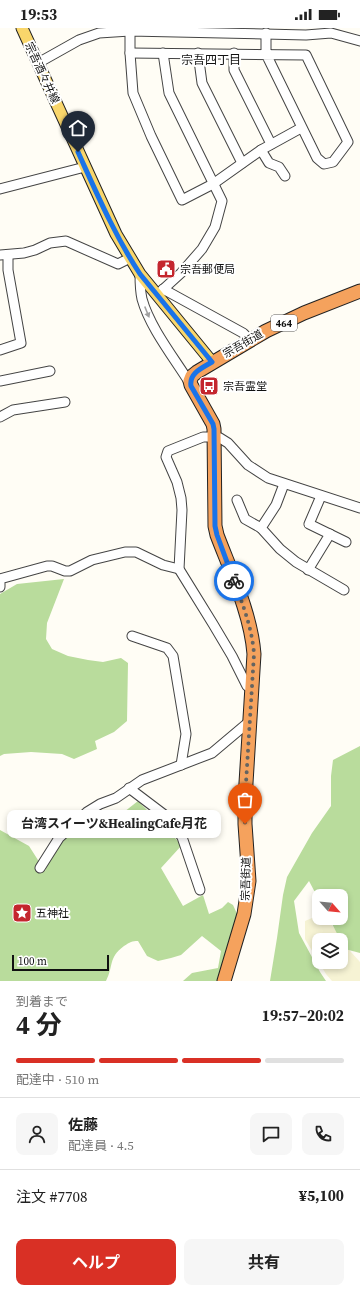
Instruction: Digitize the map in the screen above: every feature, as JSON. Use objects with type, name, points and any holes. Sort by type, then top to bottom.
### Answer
[{"type":"highway","name":"宗吾街道","points":[[224,981],[244,914],[249,881],[245,824],[245,799],[254,654],[253,637],[249,622],[215,526],[215,437],[213,424],[191,386],[190,380],[192,376],[212,362],[250,340],[304,313],[360,291]]},
{"type":"main road","name":"宗吾酒々井線","points":[[22,28],[116,234],[140,274],[160,292],[212,362]]},
{"type":"street","points":[[38,63],[79,40],[99,33],[130,29],[306,35],[321,31],[360,41]]},
{"type":"street","points":[[130,29],[133,93],[151,136],[182,200],[213,184],[261,150],[301,128]]},
{"type":"street","points":[[130,52],[234,53],[266,54],[306,55],[348,142],[333,162],[324,164],[317,158],[301,128],[266,54],[266,33]]},
{"type":"street","points":[[163,53],[169,93],[222,201],[215,227],[202,249],[182,273],[160,292],[243,333],[250,340]]},
{"type":"street","points":[[198,53],[202,83],[242,163]]},
{"type":"street","points":[[234,53],[234,70],[272,144]]},
{"type":"street","points":[[261,150],[269,163],[279,167],[285,176]]},
{"type":"street","points":[[0,189],[85,167]]},
{"type":"street","points":[[0,350],[21,343],[4,255],[35,250],[50,243],[66,241],[118,264],[130,258]]},
{"type":"street","points":[[140,274],[142,299],[152,323],[191,386]]},
{"type":"street","points":[[0,381],[50,371]]},
{"type":"street","points":[[0,418],[13,410],[66,402]]},
{"type":"street","points":[[252,688],[247,686],[232,656],[179,569],[182,510],[181,498],[177,482],[166,457],[168,451],[203,437],[220,438],[228,443],[248,465],[268,478],[360,508]]},
{"type":"street","points":[[261,528],[276,505],[284,484]]},
{"type":"street","points":[[321,496],[309,524],[346,542]]},
{"type":"street","points":[[237,500],[245,519],[261,528],[280,549],[308,570],[344,590]]},
{"type":"street","points":[[308,570],[330,534]]},
{"type":"street","points":[[0,587],[0,578],[47,566],[70,571],[92,560],[125,552],[136,552],[164,565],[179,569]]},
{"type":"street","points":[[132,636],[167,648],[173,656],[186,734],[181,765]]},
{"type":"street","points":[[40,868],[59,838],[87,812],[100,804],[116,798],[129,788],[148,777],[212,753],[250,721]]},
{"type":"street","points":[[129,788],[166,816],[182,837],[200,890]]},
{"type":"shaded area","points":[[312,918],[312,925],[332,925],[338,933],[312,933],[312,951],[305,939],[305,921]]},
{"type":"shaded area","points":[[348,948],[360,962],[360,981],[332,981],[323,969],[348,969]]},
{"type":"green space","points":[[64,579],[47,623],[46,639],[52,649],[68,656],[103,662],[121,658],[128,663],[127,721],[114,732],[95,741],[97,749],[74,759],[62,754],[31,752],[4,754],[0,756],[0,594],[17,584]]},
{"type":"green space","points":[[360,746],[360,953],[348,950],[348,933],[337,933],[333,925],[348,925],[348,889],[313,889],[309,881],[294,901],[299,933],[312,957],[312,969],[318,969],[326,981],[270,981],[287,877],[312,833],[331,806],[331,776],[333,760]]},
{"type":"green space","points":[[138,801],[182,845],[161,868],[183,906],[203,895],[209,914],[222,908],[228,902],[233,905],[239,918],[220,981],[183,981],[192,973],[218,968],[221,951],[202,936],[181,955],[158,961],[147,956],[138,941],[129,943],[119,950],[113,958],[106,981],[0,981],[0,830],[29,846],[45,871],[54,850],[76,826],[107,810],[124,812]]},
{"type":"way so far","points":[[234,581],[249,622],[253,637],[254,654],[245,799],[245,824]]},
{"type":"place","name":"宗吾郵便局","points":[[166,269]]},
{"type":"place","name":"宗吾霊堂","points":[[209,386]]},
{"type":"place","name":"台湾スイーツ&HealingCafe月花","points":[[245,824]]},
{"type":"place","name":"五神社","points":[[22,913]]},
{"type":"district","name":"宗吾四丁目","points":[[211,60]]},
{"type":"route","points":[[78,152],[116,234],[140,274],[158,294],[212,362],[192,376],[190,380],[191,386],[213,424],[215,437],[215,526],[234,581]]}]
